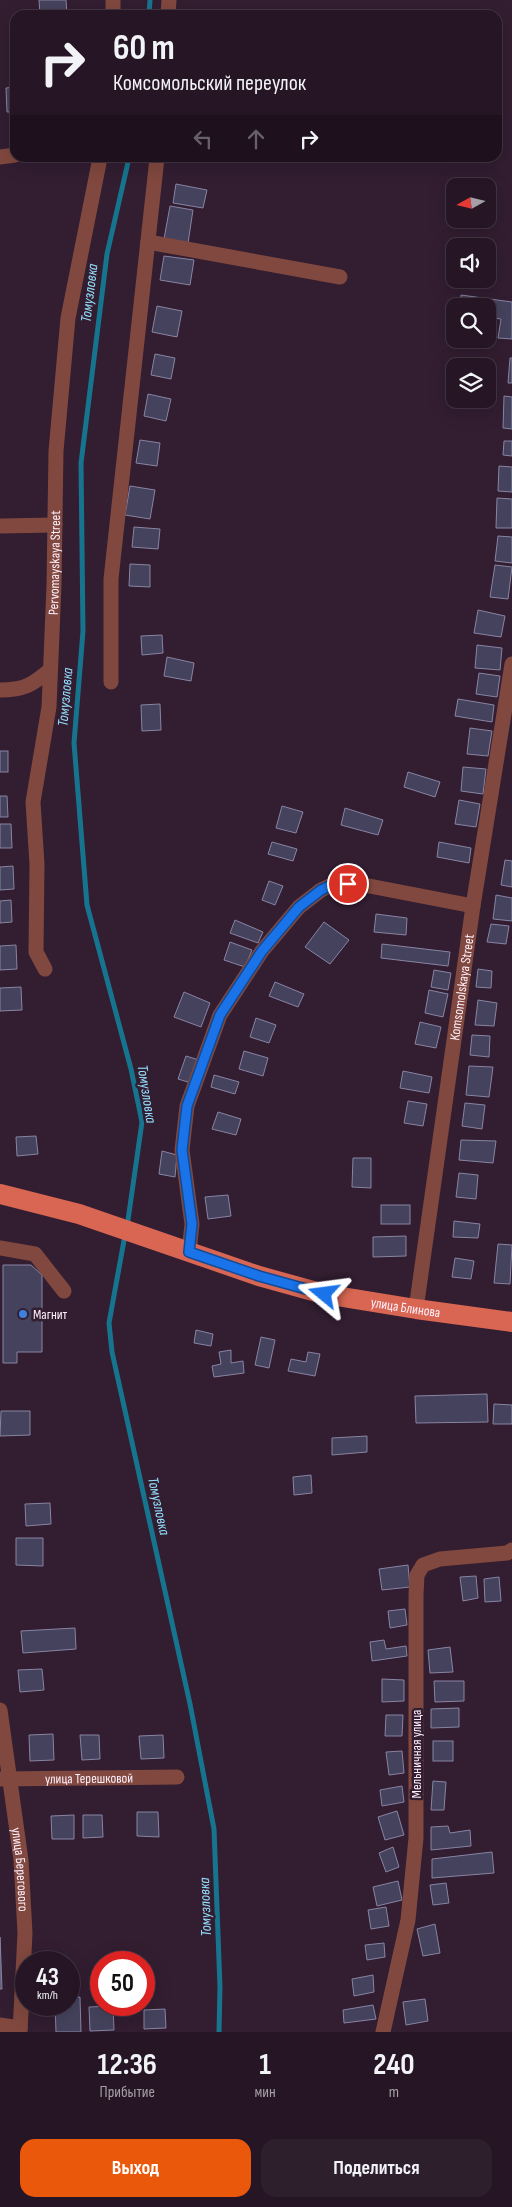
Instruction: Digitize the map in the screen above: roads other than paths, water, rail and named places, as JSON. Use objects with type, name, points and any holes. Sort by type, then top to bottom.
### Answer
[{"type":"main road","name":"улица Блинова","points":[[0,1194],[79,1214],[259,1276],[324,1294],[416,1310],[512,1322]]},
{"type":"street","name":"Pervomayskaya Street","points":[[44,969],[36,952],[37,864],[33,802],[49,707],[56,451],[68,318],[99,162]]},
{"type":"street","points":[[111,682],[111,579],[157,162]]},
{"type":"street","points":[[148,242],[340,277]]},
{"type":"street","points":[[0,526],[55,525]]},
{"type":"street","name":"Komsomolskaya Street","points":[[416,1310],[473,906],[512,664]]},
{"type":"street","points":[[0,690],[19,690],[32,684],[50,670]]},
{"type":"street","points":[[189,1252],[192,1224],[182,1150],[187,1106],[220,1015],[262,951],[299,907],[321,890],[336,883],[359,884],[473,906]]},
{"type":"street","points":[[0,1248],[35,1254],[64,1291]]},
{"type":"street","name":"Мельничная улица","points":[[383,2032],[408,1920],[416,1838],[417,1575],[423,1565],[440,1559],[507,1553],[512,1550]]},
{"type":"street","name":"улица Берегового","points":[[0,1710],[4,1779],[21,1860],[25,1932],[20,2030]]},
{"type":"street","name":"улица Терешковой","points":[[4,1779],[177,1777]]},
{"type":"street","points":[[0,2025],[20,2030]]},
{"type":"waterway","name":"Томузловка","points":[[149,10],[150,0]]},
{"type":"waterway","name":"Томузловка","points":[[127,1227],[142,1122],[131,1069],[87,905],[74,743],[83,631],[81,463],[107,254],[128,162]]},
{"type":"waterway","name":"Томузловка","points":[[125,1235],[109,1323],[112,1352],[190,1704],[214,1829],[220,1987],[219,2032]]},
{"type":"place","name":"Магнит","points":[[23,1314]]}]
